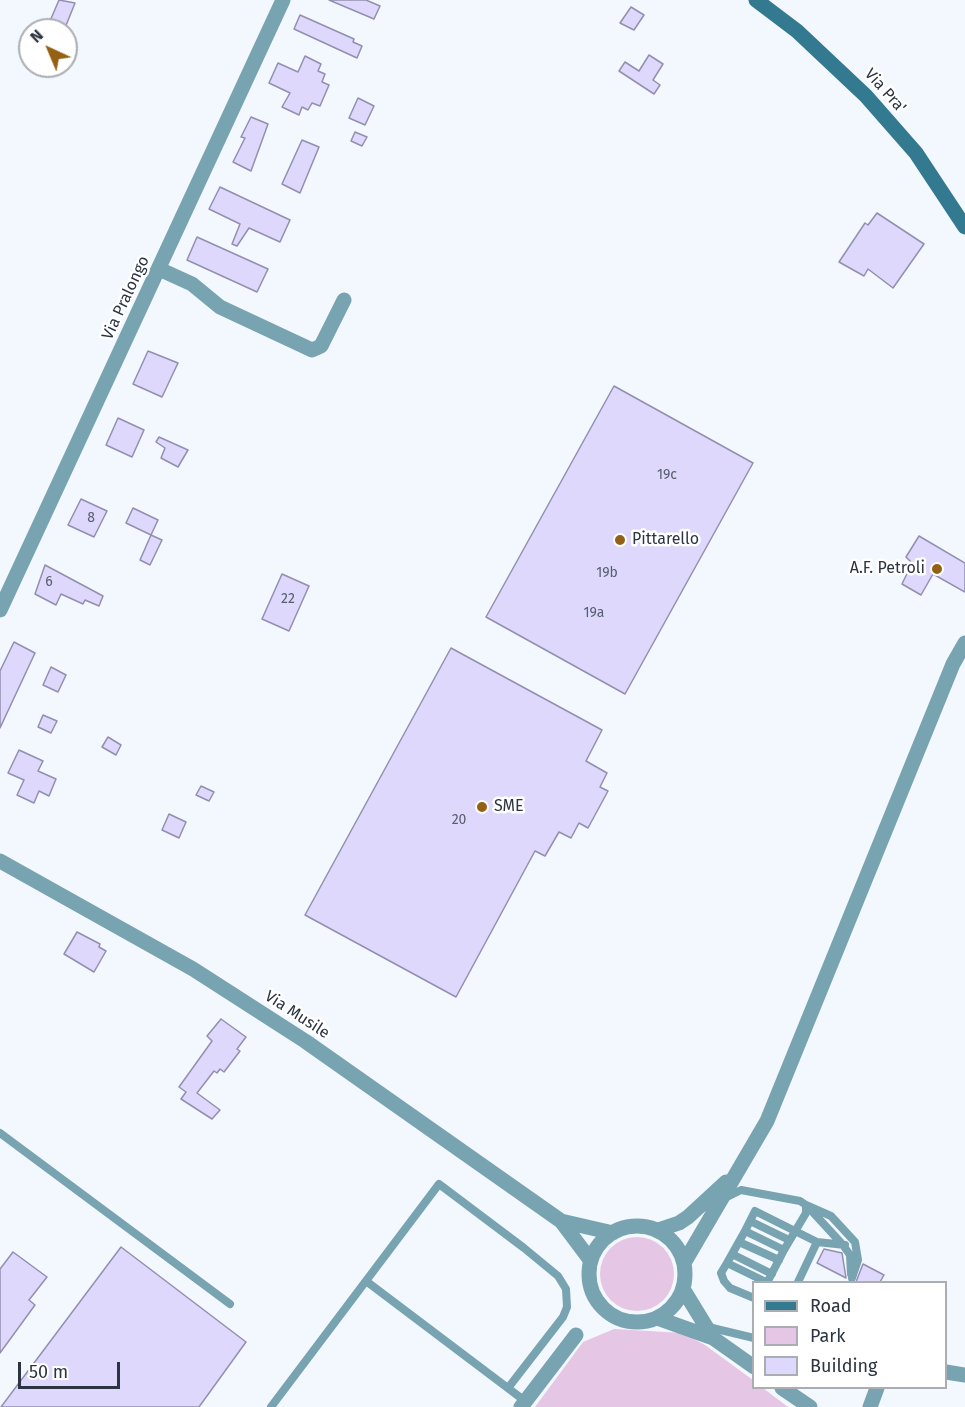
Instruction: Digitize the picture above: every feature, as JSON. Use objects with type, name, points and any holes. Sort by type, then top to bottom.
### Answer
[{"type":"street","name":"Via Pralongo","points":[[0,610],[283,0]]},
{"type":"street","name":"Via Pra'","points":[[756,0],[797,31],[866,96],[916,153],[965,227]]},
{"type":"street","points":[[159,269],[192,284],[220,307],[312,350],[324,342],[344,300]]},
{"type":"street","points":[[684,1263],[733,1176],[760,1135],[771,1112],[953,664],[965,643]]},
{"type":"street","name":"Via Musile","points":[[0,861],[193,969],[305,1041],[561,1221]]},
{"type":"street","points":[[658,1230],[679,1223],[688,1217],[733,1176]]},
{"type":"street","points":[[561,1221],[613,1233]]},
{"type":"street","points":[[561,1221],[591,1261]]},
{"type":"street","points":[[657,1318],[674,1306],[683,1289],[684,1263],[675,1243],[658,1230],[638,1226],[613,1233],[601,1242],[591,1261],[589,1273],[592,1291],[608,1312],[634,1322],[657,1318],[710,1332]]},
{"type":"street","points":[[683,1289],[710,1332],[752,1366]]},
{"type":"street","points":[[523,1404],[576,1335]]},
{"type":"street","points":[[947,1372],[965,1375]]},
{"type":"street","points":[[783,1389],[810,1407]]},
{"type":"street","points":[[870,1407],[877,1389]]},
{"type":"lane","points":[[0,1133],[230,1304]]},
{"type":"lane","points":[[271,1407],[439,1184],[552,1270],[567,1289],[567,1307],[563,1317],[508,1388]]},
{"type":"lane","points":[[719,1204],[741,1190],[800,1201],[831,1216],[844,1228],[856,1246],[858,1260],[851,1280]]},
{"type":"lane","points":[[768,1281],[806,1213],[806,1205]]},
{"type":"lane","points":[[806,1205],[850,1255],[851,1280]]},
{"type":"lane","points":[[752,1298],[730,1288],[721,1273],[755,1211],[817,1242],[856,1246]]},
{"type":"lane","points":[[750,1221],[789,1240]]},
{"type":"lane","points":[[745,1232],[784,1250]]},
{"type":"lane","points":[[739,1242],[778,1260]]},
{"type":"lane","points":[[798,1281],[817,1242]]},
{"type":"lane","points":[[732,1254],[772,1274]]},
{"type":"lane","points":[[726,1263],[765,1281]]},
{"type":"lane","points":[[366,1281],[508,1388],[523,1404]]},
{"type":"lane","points":[[710,1332],[752,1338]]},
{"type":"green space","points":[[637,1237],[651,1240],[663,1248],[671,1260],[674,1274],[671,1288],[663,1300],[651,1308],[637,1311],[623,1308],[611,1300],[603,1288],[600,1274],[603,1260],[611,1248],[623,1240]]},
{"type":"green space","points":[[614,1329],[683,1333],[705,1345],[752,1379],[752,1389],[764,1389],[788,1407],[535,1407],[583,1342]]},
{"type":"building","points":[[59,0],[75,3],[69,18],[51,18]]},
{"type":"building","points":[[329,0],[366,0],[380,6],[374,19]]},
{"type":"building","points":[[631,7],[644,15],[634,30],[620,23]]},
{"type":"building","points":[[300,15],[354,39],[353,42],[362,46],[357,58],[294,29]]},
{"type":"building","points":[[649,55],[663,64],[653,80],[660,85],[654,94],[619,71],[625,62],[639,71]]},
{"type":"building","points":[[305,56],[321,64],[318,71],[325,74],[322,82],[329,85],[320,106],[312,103],[308,110],[302,107],[299,115],[282,107],[290,93],[269,83],[278,63],[298,72]]},
{"type":"building","points":[[358,98],[374,106],[365,125],[349,118]]},
{"type":"building","points":[[251,117],[268,124],[251,171],[233,162],[245,138],[241,137]]},
{"type":"building","points":[[355,132],[367,137],[362,146],[351,141]]},
{"type":"building","points":[[302,140],[319,147],[300,193],[282,184]]},
{"type":"building","points":[[220,187],[290,220],[280,242],[249,228],[237,246],[232,244],[240,224],[209,209]]},
{"type":"building","points":[[877,213],[924,244],[893,288],[868,269],[864,276],[839,262],[865,223],[868,225]]},
{"type":"building","points":[[197,237],[268,269],[257,292],[187,260]]},
{"type":"building","points":[[148,351],[178,363],[162,397],[133,384]]},
{"type":"building","name":"Pittarello","points":[[614,386],[753,463],[625,694],[486,617]]},
{"type":"building","points":[[118,418],[144,430],[132,457],[106,445]]},
{"type":"building","points":[[159,437],[188,450],[178,467],[161,458],[165,448],[156,442]]},
{"type":"building","points":[[81,499],[107,511],[94,537],[68,525]]},
{"type":"building","points":[[133,508],[158,520],[151,535],[126,523]]},
{"type":"building","points":[[151,535],[162,540],[150,565],[140,560]]},
{"type":"building","name":"A.F. Petroli","points":[[919,536],[965,563],[965,592],[933,574],[921,595],[902,584],[912,563],[906,557]]},
{"type":"building","points":[[45,565],[103,596],[99,606],[85,600],[83,604],[61,594],[56,605],[35,594]]},
{"type":"building","points":[[282,574],[309,586],[289,631],[262,619]]},
{"type":"building","points":[[14,642],[35,653],[0,728],[0,671]]},
{"type":"building","name":"SME","points":[[451,648],[602,730],[586,761],[607,773],[600,787],[608,791],[588,828],[579,823],[571,838],[559,832],[545,856],[535,851],[456,997],[305,915]]},
{"type":"building","points":[[51,667],[66,675],[58,692],[43,685]]},
{"type":"building","points":[[43,715],[57,721],[51,733],[38,727]]},
{"type":"building","points":[[108,737],[121,745],[116,755],[102,747]]},
{"type":"building","points":[[19,750],[43,761],[38,771],[56,779],[49,796],[39,791],[34,803],[17,795],[24,780],[8,773]]},
{"type":"building","points":[[201,786],[214,792],[209,801],[196,795]]},
{"type":"building","points":[[169,814],[186,822],[179,838],[162,830]]},
{"type":"building","points":[[77,932],[100,944],[99,947],[106,951],[94,972],[64,954]]},
{"type":"building","points":[[221,1019],[246,1037],[237,1049],[240,1051],[224,1072],[220,1069],[217,1073],[214,1071],[197,1093],[220,1110],[212,1119],[181,1099],[186,1092],[179,1087],[212,1041],[207,1036]]},
{"type":"building","points":[[121,1247],[246,1342],[199,1407],[1,1407]]},
{"type":"building","points":[[824,1249],[842,1253],[846,1278],[817,1263]]},
{"type":"building","points":[[13,1252],[47,1277],[29,1300],[35,1305],[0,1353],[0,1269]]},
{"type":"building","points":[[863,1264],[884,1275],[881,1281],[856,1281]]},
{"type":"place","name":"Pittarello","points":[[620,540]]},
{"type":"place","name":"A.F. Petroli","points":[[937,569]]},
{"type":"place","name":"SME","points":[[482,807]]}]
